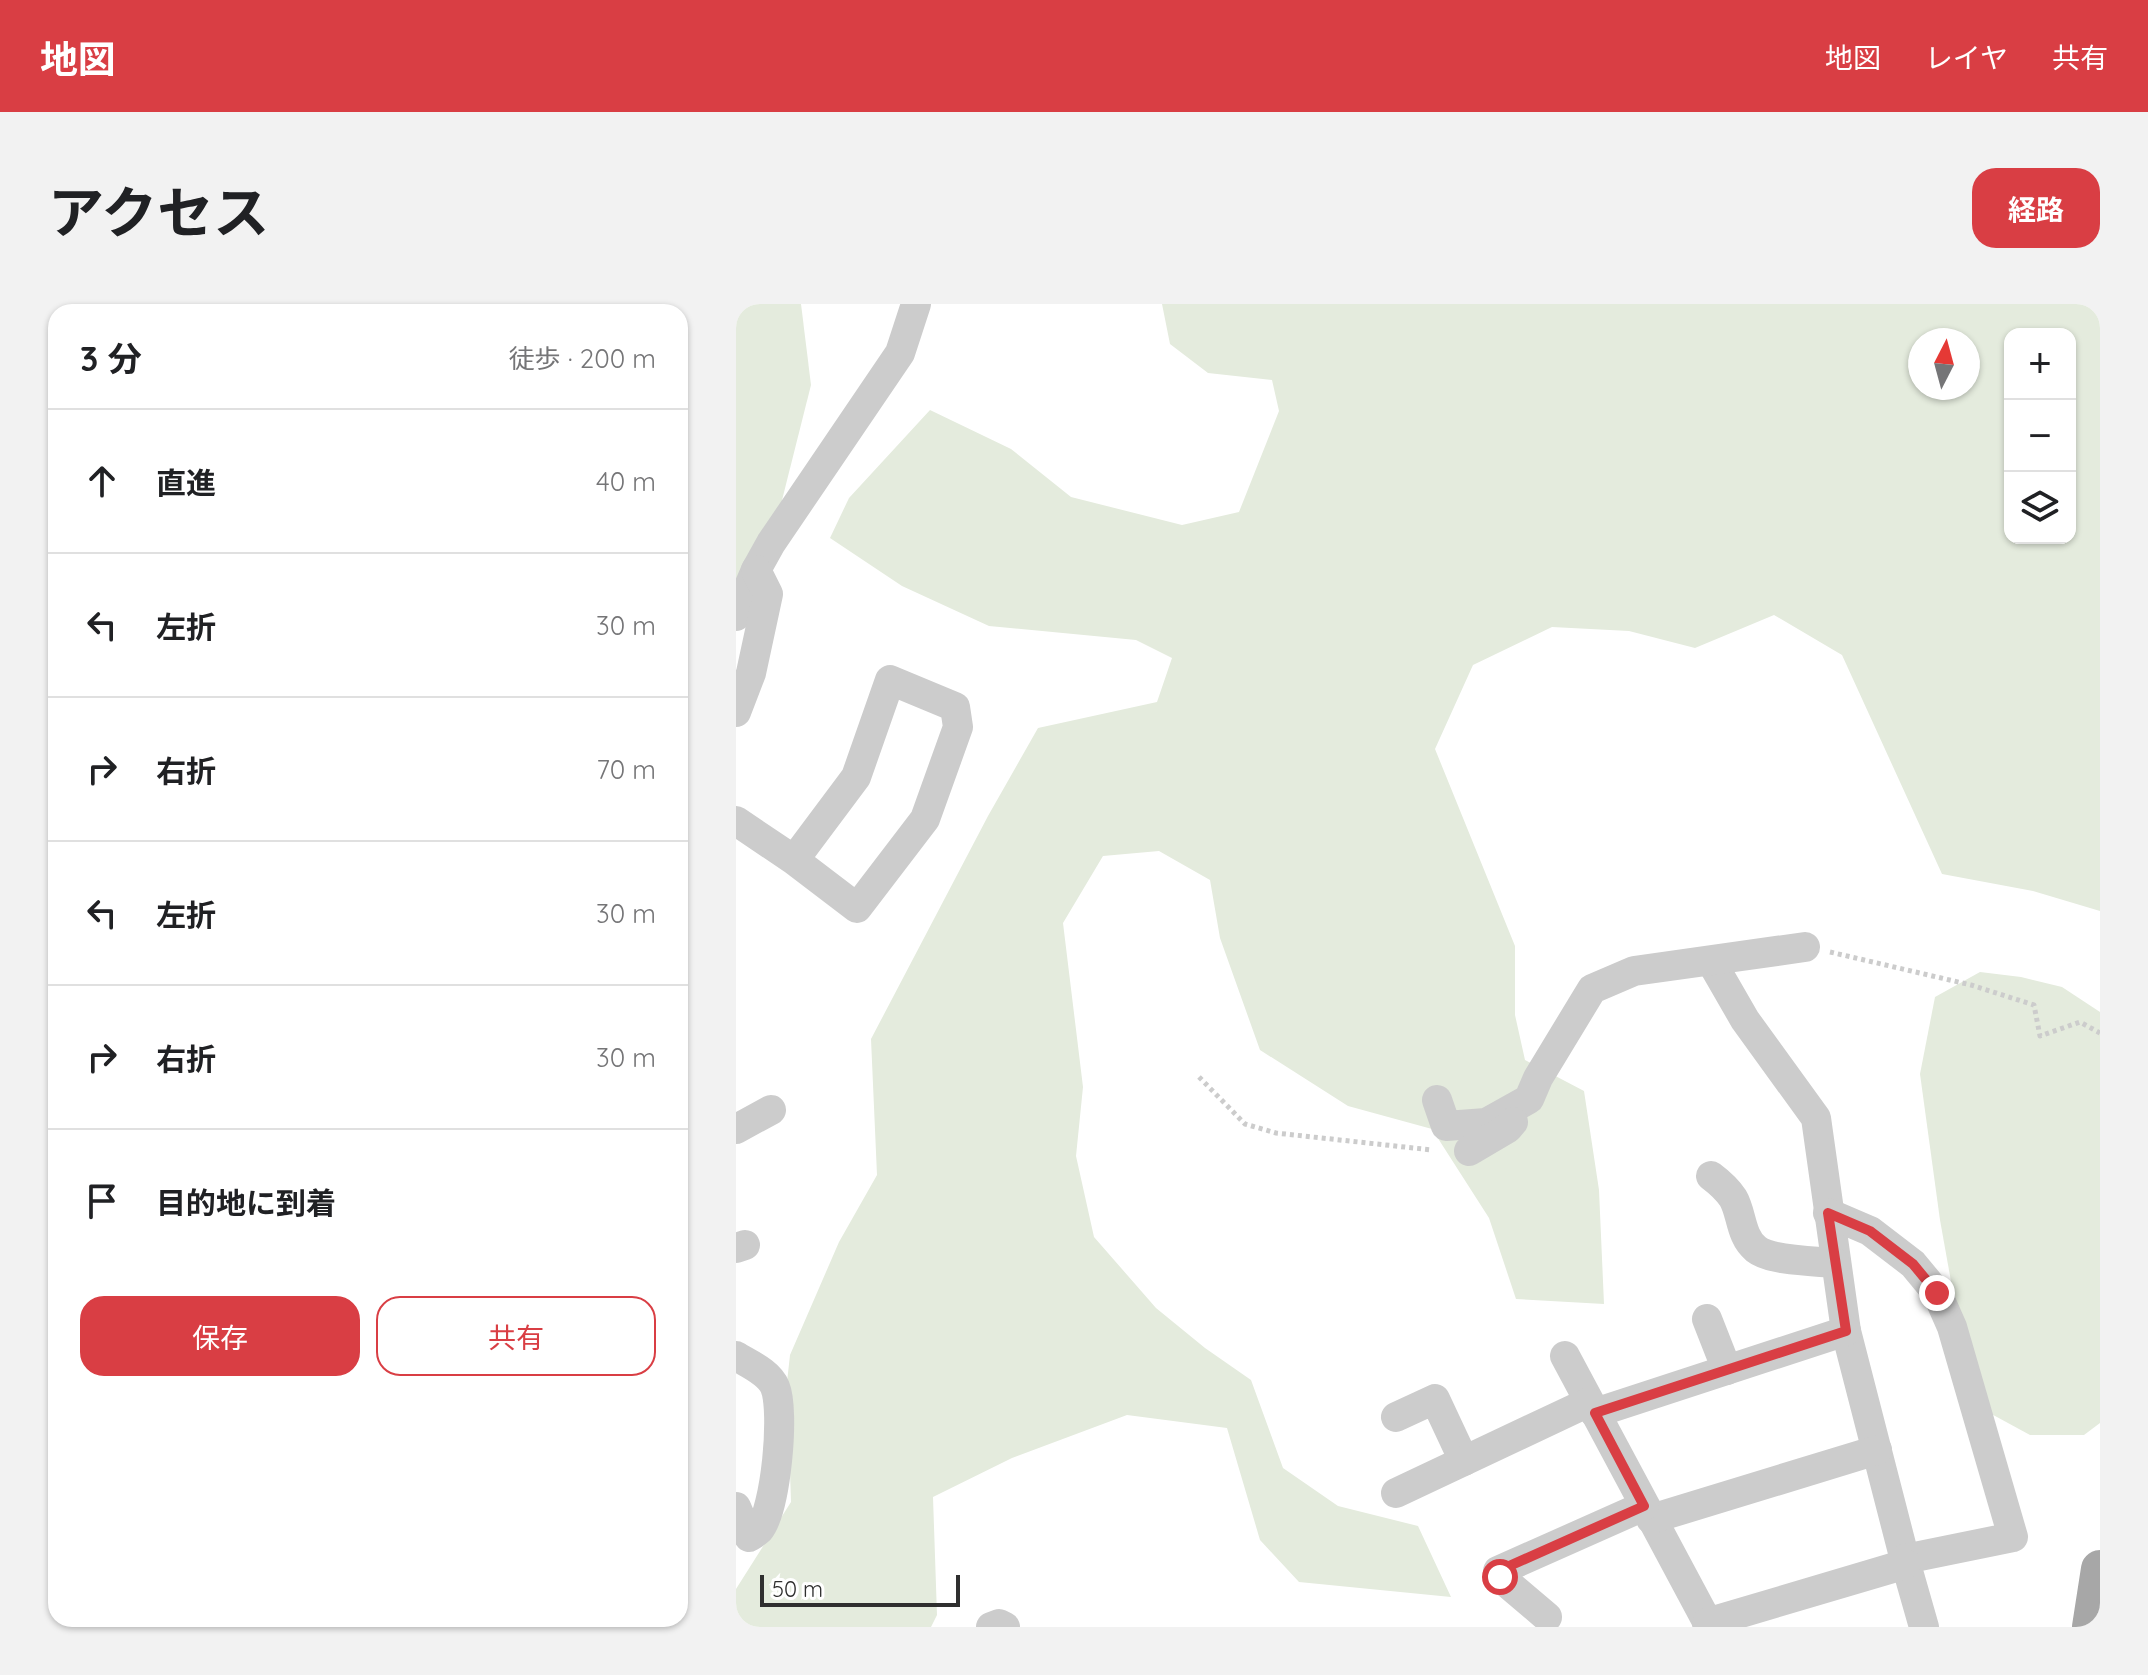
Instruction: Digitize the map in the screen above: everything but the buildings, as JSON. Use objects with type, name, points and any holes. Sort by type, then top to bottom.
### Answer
[{"type":"main road","points":[[2091,1627],[2100,1569]]},
{"type":"street","points":[[736,616],[771,543],[900,353],[916,304]]},
{"type":"street","points":[[736,712],[751,673],[768,594],[756,570]]},
{"type":"street","points":[[736,821],[857,908],[925,819],[958,727],[955,707],[890,680],[856,777],[794,860]]},
{"type":"street","points":[[1469,1151],[1508,1128],[1529,1099],[1538,1078],[1592,989],[1634,971],[1805,947]]},
{"type":"street","points":[[1711,961],[1745,1020],[1816,1118],[1846,1331],[1924,1627]]},
{"type":"street","points":[[1437,1100],[1446,1126],[1486,1123],[1529,1099]]},
{"type":"street","points":[[736,1129],[771,1110]]},
{"type":"street","points":[[1711,1176],[1734,1200],[1744,1232],[1756,1249],[1774,1256],[1835,1263]]},
{"type":"street","points":[[1565,1356],[1709,1625],[1905,1562],[2013,1537],[1952,1327],[1937,1293],[1913,1264],[1870,1231],[1828,1213]]},
{"type":"street","points":[[1707,1319],[1727,1370]]},
{"type":"street","points":[[1396,1493],[1592,1408],[1727,1370],[1846,1331]]},
{"type":"street","points":[[736,1356],[767,1376],[775,1387],[780,1422],[773,1492],[760,1529],[749,1537],[736,1507]]},
{"type":"street","points":[[1396,1417],[1435,1399],[1464,1461]]},
{"type":"street","points":[[1547,1617],[1500,1577],[1498,1571],[1647,1512],[1877,1450]]},
{"type":"street","points":[[991,1627],[999,1624],[1005,1627]]},
{"type":"path","points":[[1805,947],[1971,985],[2034,1005],[2040,1036],[2080,1022],[2100,1033]]},
{"type":"path","points":[[1199,1077],[1245,1124],[1276,1133],[1448,1152],[1469,1151]]},
{"type":"shaded area","points":[[736,304],[801,304],[811,385],[776,524],[736,587]]},
{"type":"shaded area","points":[[1162,304],[2100,304],[2100,911],[2033,891],[1942,874],[1842,655],[1774,615],[1695,648],[1629,631],[1552,627],[1473,665],[1435,749],[1515,946],[1515,1015],[1525,1060],[1584,1091],[1599,1190],[1604,1304],[1516,1299],[1489,1218],[1432,1129],[1348,1106],[1260,1050],[1220,938],[1210,880],[1159,851],[1103,856],[1063,923],[1083,1087],[1076,1156],[1094,1237],[1156,1308],[1251,1380],[1283,1468],[1338,1506],[1418,1526],[1451,1597],[1299,1582],[1260,1540],[1227,1428],[1127,1415],[1012,1458],[933,1497],[937,1615],[931,1627],[736,1627],[736,1589],[791,1502],[787,1382],[790,1355],[839,1242],[877,1175],[871,1039],[988,816],[1038,728],[1157,702],[1172,658],[1136,640],[989,626],[902,586],[830,538],[849,498],[930,410],[1011,449],[1071,497],[1182,525],[1239,512],[1279,411],[1272,380],[1208,373],[1170,344]]},
{"type":"shaded area","points":[[1980,972],[2021,977],[2062,987],[2100,1012],[2100,1423],[2084,1435],[2030,1435],[1973,1404],[1940,1220],[1920,1074],[1935,997]]},
{"type":"route","points":[[1500,1577],[1498,1571],[1644,1506],[1595,1413],[1846,1331],[1828,1213],[1870,1231],[1913,1264],[1937,1293]]}]
